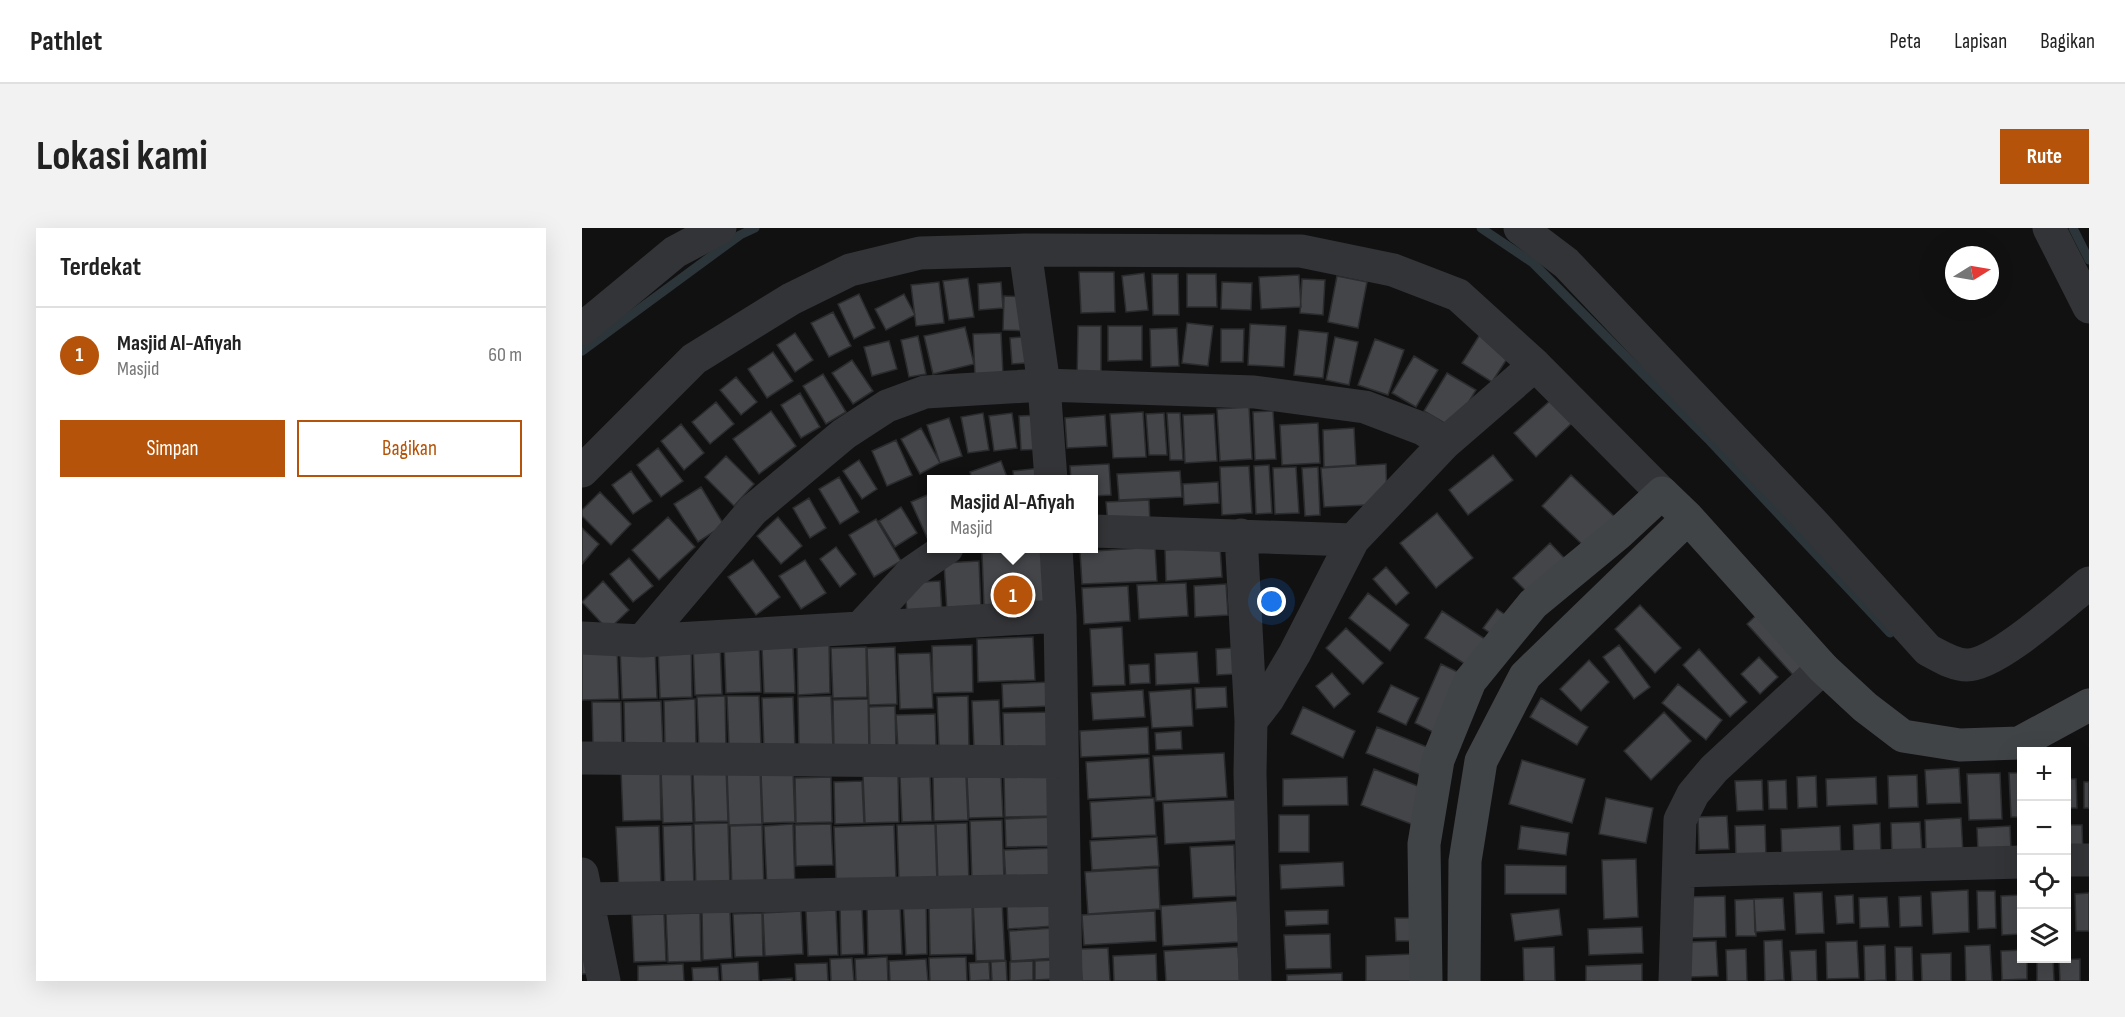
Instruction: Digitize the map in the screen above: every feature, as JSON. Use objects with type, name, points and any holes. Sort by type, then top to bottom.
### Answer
[{"type":"street","points":[[582,329],[675,252],[720,228]]},
{"type":"street","points":[[1520,228],[1566,263],[1814,524],[1928,650],[1952,662],[1967,665],[1976,663],[1999,653],[2089,583]]},
{"type":"street","points":[[2049,228],[2089,307]]},
{"type":"street","points":[[1025,250],[1044,385],[1051,475]]},
{"type":"street","points":[[582,471],[694,359],[811,290],[850,270],[920,253],[1025,250],[1301,251],[1393,270],[1458,295],[1535,365],[1688,518],[1823,668],[1865,707],[1903,736],[1960,745],[2019,743],[2089,705]]},
{"type":"street","points":[[1251,721],[1268,699],[1295,654],[1353,540],[1445,443],[1535,365]]},
{"type":"street","points":[[642,641],[753,510],[844,434],[887,406],[925,392],[1044,385],[1254,392],[1365,407],[1422,429],[1445,443]]},
{"type":"street","points":[[1426,981],[1424,844],[1438,760],[1470,681],[1533,604],[1619,533],[1662,493]]},
{"type":"street","points":[[1464,981],[1465,861],[1481,761],[1525,676],[1688,518]]},
{"type":"street","points":[[1098,531],[1353,540]]},
{"type":"street","points":[[1240,535],[1251,721],[1255,981]]},
{"type":"street","points":[[860,628],[912,572],[941,553]]},
{"type":"street","points":[[1056,553],[1060,616],[1066,981]]},
{"type":"street","points":[[582,638],[642,641],[1060,616]]},
{"type":"street","points":[[1675,981],[1680,820],[1693,794],[1714,770],[1823,668]]},
{"type":"street","points":[[582,758],[1062,762]]},
{"type":"street","points":[[2071,860],[2089,860]]},
{"type":"street","points":[[1678,871],[2017,861]]},
{"type":"street","points":[[604,981],[584,886],[1064,890]]},
{"type":"building","points":[[1079,272],[1114,272],[1115,312],[1081,313]]},
{"type":"building","points":[[1144,273],[1148,310],[1126,312],[1122,276]]},
{"type":"building","points":[[1152,274],[1178,274],[1179,315],[1153,315]]},
{"type":"building","points":[[1187,274],[1216,274],[1217,307],[1187,307]]},
{"type":"building","points":[[1299,275],[1301,307],[1261,309],[1259,277]]},
{"type":"building","points":[[1337,276],[1367,282],[1358,328],[1328,322]]},
{"type":"building","points":[[968,278],[974,317],[949,320],[943,281]]},
{"type":"building","points":[[1302,279],[1325,280],[1323,315],[1300,313]]},
{"type":"building","points":[[939,282],[944,323],[916,326],[911,285]]},
{"type":"building","points":[[1001,282],[1003,308],[979,310],[978,284]]},
{"type":"building","points":[[1222,282],[1252,283],[1251,310],[1221,309]]},
{"type":"building","points":[[859,294],[875,328],[854,339],[838,304]]},
{"type":"building","points":[[904,294],[915,315],[886,330],[875,309]]},
{"type":"building","points":[[1004,296],[1029,297],[1028,331],[1003,330]]},
{"type":"building","points":[[833,312],[851,346],[829,357],[811,323]]},
{"type":"building","points":[[1187,323],[1213,326],[1208,366],[1182,363]]},
{"type":"building","points":[[1250,324],[1286,326],[1284,367],[1248,365]]},
{"type":"building","points":[[1078,326],[1101,326],[1101,380],[1077,380]]},
{"type":"building","points":[[1108,326],[1142,326],[1142,360],[1108,361]]},
{"type":"building","points":[[965,327],[974,364],[933,374],[924,336]]},
{"type":"building","points":[[1177,328],[1179,366],[1151,367],[1150,329]]},
{"type":"building","points":[[1484,328],[1514,348],[1492,382],[1462,363]]},
{"type":"building","points":[[1221,329],[1244,329],[1243,362],[1221,362]]},
{"type":"building","points":[[1299,330],[1328,333],[1323,378],[1294,375]]},
{"type":"building","points":[[795,333],[813,360],[795,372],[777,345]]},
{"type":"building","points":[[1001,333],[1003,374],[975,375],[973,334]]},
{"type":"building","points":[[918,336],[926,374],[909,377],[901,340]]},
{"type":"building","points":[[1034,336],[1037,362],[1012,364],[1010,338]]},
{"type":"building","points":[[1335,337],[1358,342],[1349,385],[1326,380]]},
{"type":"building","points":[[1375,339],[1404,350],[1388,395],[1358,385]]},
{"type":"building","points":[[889,341],[897,369],[872,376],[864,347]]},
{"type":"building","points":[[773,352],[793,381],[767,398],[748,369]]},
{"type":"building","points":[[1414,356],[1438,370],[1416,407],[1392,393]]},
{"type":"building","points":[[852,360],[873,391],[853,404],[832,373]]},
{"type":"building","points":[[1447,373],[1476,390],[1453,428],[1424,411]]},
{"type":"building","points":[[823,374],[846,412],[826,424],[803,386]]},
{"type":"building","points":[[736,377],[757,402],[741,415],[720,390]]},
{"type":"building","points":[[800,393],[820,427],[801,438],[781,405]]},
{"type":"building","points":[[1552,399],[1573,422],[1536,457],[1514,433]]},
{"type":"building","points":[[716,402],[734,424],[710,444],[692,422]]},
{"type":"building","points":[[1249,407],[1252,459],[1220,461],[1217,409]]},
{"type":"building","points":[[771,411],[796,446],[759,474],[733,439]]},
{"type":"building","points":[[1273,411],[1276,459],[1255,460],[1253,412]]},
{"type":"building","points":[[1143,412],[1146,457],[1113,458],[1110,414]]},
{"type":"building","points":[[983,413],[989,450],[968,453],[961,417]]},
{"type":"building","points":[[1012,413],[1017,448],[994,451],[989,416]]},
{"type":"building","points":[[1164,413],[1167,455],[1149,455],[1146,414]]},
{"type":"building","points":[[1167,413],[1180,413],[1183,460],[1170,460]]},
{"type":"building","points":[[1214,414],[1217,461],[1185,463],[1183,415]]},
{"type":"building","points":[[1044,415],[1046,449],[1021,450],[1019,416]]},
{"type":"building","points":[[1105,415],[1107,446],[1067,448],[1065,418]]},
{"type":"building","points":[[949,418],[962,456],[940,463],[927,425]]},
{"type":"building","points":[[1318,423],[1320,463],[1282,465],[1280,425]]},
{"type":"building","points":[[681,424],[704,453],[684,470],[661,441]]},
{"type":"building","points":[[921,428],[940,463],[920,474],[901,439]]},
{"type":"building","points":[[1354,428],[1356,465],[1324,467],[1323,430]]},
{"type":"building","points":[[896,440],[912,475],[887,486],[872,451]]},
{"type":"building","points":[[658,448],[683,481],[661,497],[637,465]]},
{"type":"building","points":[[1493,455],[1513,480],[1468,515],[1449,490]]},
{"type":"building","points":[[726,456],[754,484],[734,506],[705,477]]},
{"type":"building","points":[[859,460],[877,489],[862,499],[843,471]]},
{"type":"building","points":[[1001,461],[1006,475],[971,475],[970,472]]},
{"type":"building","points":[[1109,464],[1111,495],[1098,496],[1098,475],[1071,475],[1070,466]]},
{"type":"building","points":[[1386,464],[1387,504],[1324,507],[1321,468]]},
{"type":"building","points":[[1269,465],[1272,513],[1256,514],[1254,466]]},
{"type":"building","points":[[1249,466],[1252,513],[1222,515],[1220,467]]},
{"type":"building","points":[[1296,467],[1299,513],[1275,514],[1273,468]]},
{"type":"building","points":[[1318,467],[1320,515],[1305,516],[1302,468]]},
{"type":"building","points":[[1040,468],[1041,475],[1013,475],[1013,471]]},
{"type":"building","points":[[631,471],[652,501],[633,514],[612,485]]},
{"type":"building","points":[[1180,471],[1182,497],[1119,500],[1117,474]]},
{"type":"building","points":[[1571,475],[1616,518],[1587,549],[1542,506]]},
{"type":"building","points":[[839,477],[859,512],[840,524],[819,489]]},
{"type":"building","points":[[1218,482],[1219,503],[1184,505],[1183,484]]},
{"type":"building","points":[[701,487],[724,525],[698,542],[674,504]]},
{"type":"building","points":[[600,492],[631,524],[611,545],[582,516],[582,510]]},
{"type":"building","points":[[927,495],[927,538],[911,502]]},
{"type":"building","points":[[809,498],[826,528],[810,538],[793,508]]},
{"type":"building","points":[[1149,500],[1150,524],[1108,526],[1106,502]]},
{"type":"building","points":[[901,507],[917,533],[895,547],[879,521]]},
{"type":"building","points":[[1437,513],[1473,558],[1436,588],[1400,543]]},
{"type":"building","points":[[668,517],[695,547],[659,580],[632,550]]},
{"type":"building","points":[[778,517],[802,546],[781,564],[757,536]]},
{"type":"building","points":[[876,519],[901,561],[874,577],[849,535]]},
{"type":"building","points":[[582,528],[599,544],[582,564]]},
{"type":"building","points":[[1550,543],[1566,560],[1529,594],[1513,578]]},
{"type":"building","points":[[836,547],[856,574],[840,587],[820,559]]},
{"type":"building","points":[[1155,547],[1157,581],[1082,584],[1080,553],[1098,553],[1098,551]]},
{"type":"building","points":[[1220,547],[1222,577],[1166,581],[1165,550]]},
{"type":"building","points":[[982,553],[1050,553],[1053,604],[984,607]]},
{"type":"building","points":[[629,558],[653,586],[633,602],[610,574]]},
{"type":"building","points":[[753,560],[780,597],[756,615],[728,577]]},
{"type":"building","points":[[805,560],[826,593],[801,609],[779,576]]},
{"type":"building","points":[[979,561],[981,610],[947,612],[944,563]]},
{"type":"building","points":[[1386,567],[1409,593],[1396,605],[1373,579]]},
{"type":"building","points":[[603,581],[629,610],[608,630],[582,602]]},
{"type":"building","points":[[940,581],[942,614],[907,615],[905,583]]},
{"type":"building","points":[[1186,583],[1188,616],[1139,619],[1137,585]]},
{"type":"building","points":[[1226,584],[1228,615],[1195,617],[1194,586]]},
{"type":"building","points":[[1128,586],[1130,621],[1084,624],[1082,588]]},
{"type":"building","points":[[1368,593],[1409,625],[1390,651],[1349,618]]},
{"type":"building","points":[[1640,605],[1681,648],[1655,673],[1615,629]]},
{"type":"building","points":[[1765,607],[1811,658],[1793,675],[1747,624]]},
{"type":"building","points":[[1497,609],[1510,618],[1496,637],[1483,628]]},
{"type":"building","points":[[1442,611],[1488,641],[1471,668],[1425,638]]},
{"type":"building","points":[[1122,627],[1125,685],[1093,686],[1090,629]]},
{"type":"building","points":[[1346,628],[1383,663],[1363,684],[1326,648]]},
{"type":"building","points":[[1033,637],[1035,680],[978,682],[977,639]]},
{"type":"building","points":[[759,642],[761,692],[726,693],[724,644]]},
{"type":"building","points":[[829,642],[830,693],[798,695],[797,644]]},
{"type":"building","points":[[691,644],[692,697],[660,698],[658,645]]},
{"type":"building","points":[[720,644],[722,694],[695,695],[693,645]]},
{"type":"building","points":[[972,645],[973,692],[933,693],[932,646]]},
{"type":"building","points":[[1619,645],[1650,687],[1634,699],[1603,657]]},
{"type":"building","points":[[793,646],[795,693],[764,693],[762,647]]},
{"type":"building","points":[[655,647],[657,698],[622,699],[620,648]]},
{"type":"building","points":[[866,647],[867,697],[833,698],[831,648]]},
{"type":"building","points":[[895,647],[897,704],[869,705],[867,648]]},
{"type":"building","points":[[617,648],[619,699],[582,700],[582,650]]},
{"type":"building","points":[[1232,648],[1234,674],[1217,675],[1216,649]]},
{"type":"building","points":[[1699,649],[1747,702],[1730,717],[1683,665]]},
{"type":"building","points":[[1197,652],[1199,683],[1156,685],[1155,654]]},
{"type":"building","points":[[930,653],[933,708],[900,709],[898,654]]},
{"type":"building","points":[[1759,657],[1778,677],[1760,694],[1741,674]]},
{"type":"building","points":[[1589,660],[1609,682],[1581,711],[1560,689]]},
{"type":"building","points":[[1149,664],[1150,683],[1130,684],[1129,665]]},
{"type":"building","points":[[1441,664],[1464,675],[1437,734],[1415,723]]},
{"type":"building","points":[[1332,673],[1350,694],[1334,708],[1316,686]]},
{"type":"building","points":[[1049,682],[1050,706],[1003,708],[1002,684]]},
{"type":"building","points":[[1678,684],[1722,720],[1706,740],[1662,703]]},
{"type":"building","points":[[1391,685],[1419,698],[1406,725],[1378,712]]},
{"type":"building","points":[[1226,687],[1227,707],[1196,709],[1195,688]]},
{"type":"building","points":[[1191,689],[1193,726],[1152,728],[1149,692]]},
{"type":"building","points":[[1143,690],[1145,717],[1093,720],[1091,693]]},
{"type":"building","points":[[725,696],[726,748],[699,748],[697,697]]},
{"type":"building","points":[[727,696],[759,696],[761,746],[729,746]]},
{"type":"building","points":[[831,696],[833,749],[799,750],[798,697]]},
{"type":"building","points":[[968,696],[969,747],[939,748],[937,697]]},
{"type":"building","points":[[793,697],[795,749],[764,749],[762,698]]},
{"type":"building","points":[[1541,698],[1588,727],[1577,745],[1530,717]]},
{"type":"building","points":[[695,699],[696,746],[665,747],[664,701]]},
{"type":"building","points":[[868,699],[869,748],[834,749],[833,700]]},
{"type":"building","points":[[999,700],[1001,747],[974,748],[972,701]]},
{"type":"building","points":[[661,701],[663,748],[625,749],[624,702]]},
{"type":"building","points":[[592,702],[621,702],[622,745],[593,746]]},
{"type":"building","points":[[895,706],[896,749],[870,749],[869,707]]},
{"type":"building","points":[[1303,707],[1355,731],[1343,758],[1291,734]]},
{"type":"building","points":[[1053,712],[1054,748],[1004,750],[1003,713]]},
{"type":"building","points":[[1664,712],[1691,741],[1651,780],[1624,751]]},
{"type":"building","points":[[935,714],[936,747],[898,748],[896,715]]},
{"type":"building","points":[[1148,727],[1149,754],[1081,757],[1080,731]]},
{"type":"building","points":[[1377,727],[1432,749],[1421,775],[1366,753]]},
{"type":"building","points":[[1181,731],[1182,749],[1156,750],[1155,733]]},
{"type":"building","points":[[1224,753],[1227,797],[1156,801],[1153,756]]},
{"type":"building","points":[[1149,758],[1151,796],[1088,799],[1086,762]]},
{"type":"building","points":[[1522,760],[1585,779],[1572,823],[1509,804]]},
{"type":"building","points":[[691,768],[693,822],[663,823],[661,769]]},
{"type":"building","points":[[726,768],[728,821],[695,822],[693,770]]},
{"type":"building","points":[[1959,768],[1961,803],[1927,804],[1925,770]]},
{"type":"building","points":[[660,769],[661,820],[623,821],[621,770]]},
{"type":"building","points":[[760,769],[762,824],[729,825],[727,770]]},
{"type":"building","points":[[1374,769],[1428,790],[1414,825],[1361,805]]},
{"type":"building","points":[[793,772],[795,822],[763,823],[761,773]]},
{"type":"building","points":[[2000,773],[2002,819],[1969,820],[1967,774]]},
{"type":"building","points":[[2009,773],[2017,773],[2017,817],[2011,817]]},
{"type":"building","points":[[898,775],[899,822],[865,823],[863,776]]},
{"type":"building","points":[[1057,775],[1058,816],[1005,817],[1004,777]]},
{"type":"building","points":[[1917,775],[1918,807],[1889,808],[1888,776]]},
{"type":"building","points":[[930,776],[932,821],[902,822],[900,777]]},
{"type":"building","points":[[966,776],[968,820],[934,821],[933,777]]},
{"type":"building","points":[[1001,776],[1003,817],[969,818],[967,777]]},
{"type":"building","points":[[1816,776],[1817,807],[1798,808],[1797,777]]},
{"type":"building","points":[[831,777],[832,822],[796,823],[795,778]]},
{"type":"building","points":[[1347,777],[1348,805],[1283,806],[1283,779]]},
{"type":"building","points":[[1876,777],[1877,804],[1827,806],[1826,779]]},
{"type":"building","points":[[2071,779],[2076,779],[2077,808],[2071,808]]},
{"type":"building","points":[[1762,780],[1763,810],[1737,811],[1735,781]]},
{"type":"building","points":[[1786,780],[1787,809],[1769,809],[1768,781]]},
{"type":"building","points":[[862,781],[864,823],[835,824],[834,782]]},
{"type":"building","points":[[2084,782],[2089,782],[2089,808],[2084,808]]},
{"type":"building","points":[[1154,798],[1156,835],[1092,838],[1090,802]]},
{"type":"building","points":[[1606,798],[1653,808],[1646,843],[1599,834]]},
{"type":"building","points":[[1237,800],[1239,840],[1165,844],[1163,803]]},
{"type":"building","points":[[1279,815],[1309,815],[1309,852],[1279,852]]},
{"type":"building","points":[[1727,816],[1729,849],[1699,850],[1698,817]]},
{"type":"building","points":[[1056,817],[1057,846],[1006,847],[1005,819]]},
{"type":"building","points":[[1961,818],[1963,853],[1926,854],[1925,820]]},
{"type":"building","points":[[1002,820],[1004,881],[972,882],[970,821]]},
{"type":"building","points":[[1920,822],[1922,854],[1892,855],[1891,823]]},
{"type":"building","points":[[728,823],[730,888],[696,889],[694,824]]},
{"type":"building","points":[[967,823],[969,882],[938,883],[936,824]]},
{"type":"building","points":[[1880,823],[1881,856],[1854,857],[1853,825]]},
{"type":"building","points":[[793,824],[795,887],[767,888],[764,826]]},
{"type":"building","points":[[831,824],[833,865],[796,866],[795,825]]},
{"type":"building","points":[[935,824],[937,882],[899,883],[897,825]]},
{"type":"building","points":[[692,825],[694,889],[665,889],[663,826]]},
{"type":"building","points":[[762,825],[764,889],[732,890],[730,826]]},
{"type":"building","points":[[894,825],[896,879],[836,881],[834,827]]},
{"type":"building","points":[[1765,825],[1766,857],[1736,858],[1735,826]]},
{"type":"building","points":[[2071,825],[2082,825],[2083,858],[2071,859]]},
{"type":"building","points":[[659,826],[661,889],[619,890],[616,827]]},
{"type":"building","points":[[1521,826],[1569,833],[1566,855],[1518,849]]},
{"type":"building","points":[[1840,826],[1841,856],[1782,859],[1781,829]]},
{"type":"building","points":[[2010,826],[2011,849],[1978,851],[1977,828]]},
{"type":"building","points":[[1157,837],[1159,866],[1092,870],[1090,841]]},
{"type":"building","points":[[1234,845],[1236,896],[1193,898],[1190,847]]},
{"type":"building","points":[[1056,848],[1057,881],[1006,882],[1004,850]]},
{"type":"building","points":[[1636,859],[1638,917],[1604,919],[1602,860]]},
{"type":"building","points":[[1343,862],[1344,886],[1281,889],[1280,865]]},
{"type":"building","points":[[1505,865],[1566,866],[1566,894],[1505,894]]},
{"type":"building","points":[[1158,868],[1160,909],[1088,914],[1085,872]]},
{"type":"building","points":[[1968,890],[1969,932],[1933,934],[1931,892]]},
{"type":"building","points":[[1977,891],[1995,891],[1996,928],[1978,929]]},
{"type":"building","points":[[1822,892],[1824,933],[1796,934],[1794,893]]},
{"type":"building","points":[[2089,893],[2089,931],[2076,931],[2075,894]]},
{"type":"building","points":[[1853,895],[1854,923],[1837,924],[1835,896]]},
{"type":"building","points":[[2017,895],[2017,934],[2002,935],[2001,896]]},
{"type":"building","points":[[1725,896],[1726,937],[1689,938],[1687,897]]},
{"type":"building","points":[[1921,896],[1922,926],[1900,927],[1899,897]]},
{"type":"building","points":[[1887,897],[1889,927],[1860,928],[1859,898]]},
{"type":"building","points":[[926,898],[927,954],[906,955],[903,899]]},
{"type":"building","points":[[1053,898],[1055,926],[1008,929],[1007,901]]},
{"type":"building","points":[[1783,898],[1785,930],[1755,932],[1754,899]]},
{"type":"building","points":[[1754,899],[1756,936],[1736,936],[1735,900]]},
{"type":"building","points":[[973,901],[1002,901],[1005,960],[976,961]]},
{"type":"building","points":[[1237,901],[1239,942],[1163,946],[1161,906]]},
{"type":"building","points":[[972,903],[973,954],[930,955],[929,904]]},
{"type":"building","points":[[900,905],[902,954],[868,955],[867,906]]},
{"type":"building","points":[[862,907],[864,954],[841,955],[840,908]]},
{"type":"building","points":[[1559,909],[1562,935],[1515,941],[1511,914]]},
{"type":"building","points":[[836,910],[838,955],[808,956],[806,911]]},
{"type":"building","points":[[1328,910],[1328,924],[1286,926],[1285,911]]},
{"type":"building","points":[[801,911],[803,954],[765,956],[763,913]]},
{"type":"building","points":[[1155,911],[1156,941],[1084,945],[1082,915]]},
{"type":"building","points":[[702,912],[730,912],[732,958],[703,960]]},
{"type":"building","points":[[700,913],[701,961],[668,962],[666,914]]},
{"type":"building","points":[[762,913],[763,956],[735,957],[733,914]]},
{"type":"building","points":[[664,914],[666,961],[634,962],[632,915]]},
{"type":"building","points":[[1395,918],[1419,918],[1420,941],[1396,941]]},
{"type":"building","points":[[1642,927],[1643,953],[1589,955],[1588,929]]},
{"type":"building","points":[[1054,928],[1055,958],[1011,961],[1009,931]]},
{"type":"building","points":[[1330,934],[1331,968],[1286,969],[1284,935]]},
{"type":"building","points":[[1782,940],[1784,980],[1765,981],[1764,941]]},
{"type":"building","points":[[1716,941],[1718,976],[1690,977],[1689,942]]},
{"type":"building","points":[[1857,941],[1859,978],[1827,979],[1826,942]]},
{"type":"building","points":[[1885,945],[1886,980],[1865,981],[1864,946]]},
{"type":"building","points":[[1990,945],[1992,981],[1966,981],[1965,946]]},
{"type":"building","points":[[582,947],[592,973],[582,974]]},
{"type":"building","points":[[1238,947],[1240,981],[1166,981],[1164,951]]},
{"type":"building","points":[[1554,947],[1555,981],[1524,981],[1523,948]]},
{"type":"building","points":[[1895,947],[1912,947],[1913,981],[1896,981]]},
{"type":"building","points":[[1108,948],[1110,981],[1082,981],[1080,949]]},
{"type":"building","points":[[1746,949],[1747,981],[1727,981],[1726,950]]},
{"type":"building","points":[[1816,950],[1817,981],[1792,981],[1790,951]]},
{"type":"building","points":[[2017,950],[2017,963],[2027,963],[2027,979],[2002,980],[2001,951]]},
{"type":"building","points":[[1951,953],[1951,981],[1922,981],[1921,954]]},
{"type":"building","points":[[1156,954],[1157,981],[1114,981],[1113,956]]},
{"type":"building","points":[[1412,954],[1413,981],[1366,981],[1366,956]]},
{"type":"building","points":[[887,957],[888,981],[856,981],[855,959]]},
{"type":"building","points":[[966,957],[967,981],[930,981],[929,958]]},
{"type":"building","points":[[852,958],[854,981],[831,981],[830,959]]},
{"type":"building","points":[[926,959],[928,981],[890,981],[889,961]]},
{"type":"building","points":[[2071,959],[2080,959],[2080,981],[2060,981],[2059,963],[2071,963]]},
{"type":"building","points":[[1053,960],[1054,979],[1035,980],[1035,961]]},
{"type":"building","points":[[1006,961],[1007,981],[992,981],[991,962]]},
{"type":"building","points":[[1033,961],[1033,980],[1010,981],[1010,962]]},
{"type":"building","points":[[758,962],[759,981],[722,981],[721,964]]},
{"type":"building","points":[[989,962],[990,980],[970,981],[969,963]]},
{"type":"building","points":[[827,963],[828,981],[796,981],[795,964]]},
{"type":"building","points":[[2037,963],[2053,963],[2054,981],[2037,981]]},
{"type":"building","points":[[683,964],[684,981],[638,981],[638,966]]},
{"type":"building","points":[[1642,964],[1642,981],[1586,981],[1586,966]]},
{"type":"building","points":[[718,967],[719,981],[693,981],[692,968]]},
{"type":"building","points":[[1342,973],[1342,981],[1287,981],[1287,975]]},
{"type":"building","points":[[792,978],[792,981],[763,981],[763,980]]},
{"type":"waterway","points":[[582,351],[740,235],[755,228]]},
{"type":"waterway","points":[[1481,228],[1533,263],[1708,439],[1890,633]]},
{"type":"waterway","points":[[2073,228],[2089,260]]},
{"type":"place","name":"Masjid Al-Afiyah","points":[[1013,595]]}]
